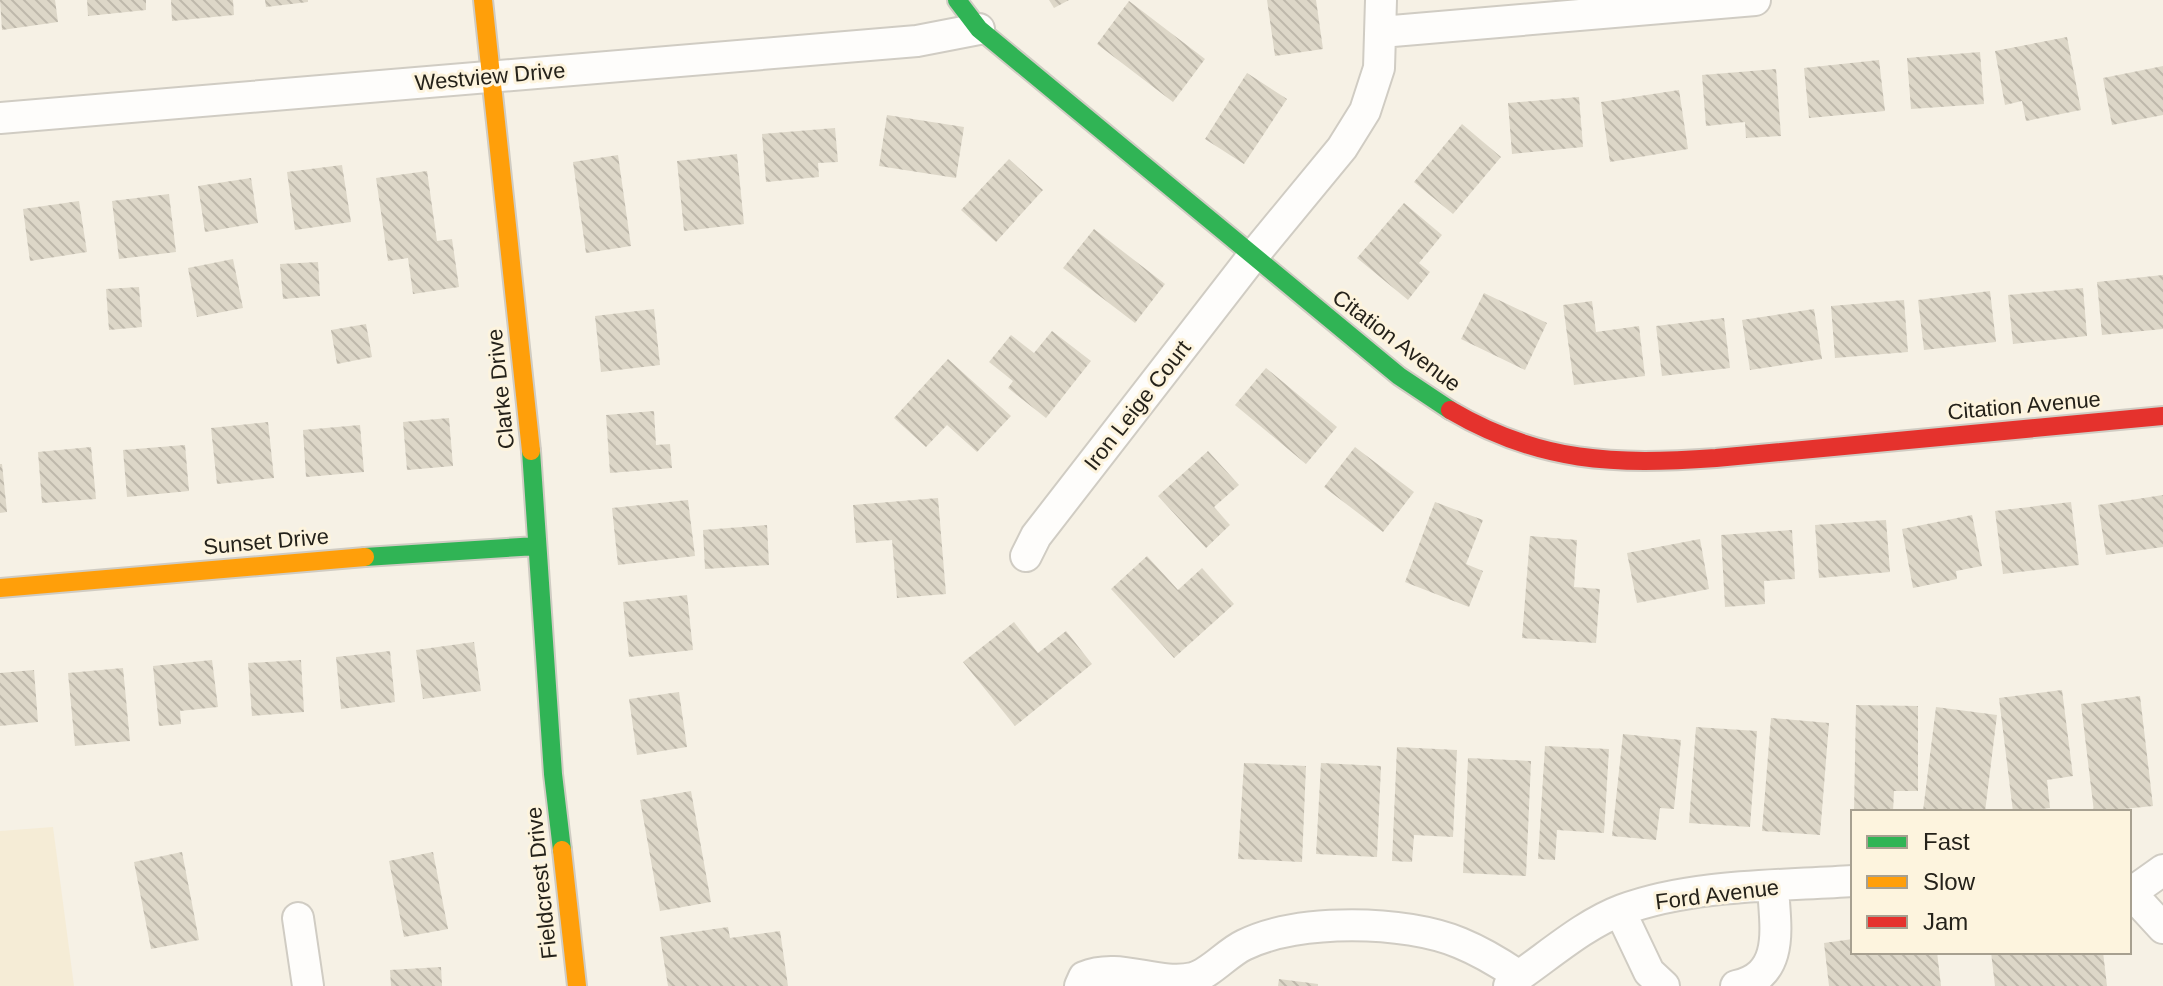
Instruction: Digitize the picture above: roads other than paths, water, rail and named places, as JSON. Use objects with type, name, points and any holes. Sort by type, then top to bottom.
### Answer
[{"type":"street","name":"Clarke Drive","points":[[483,0],[534,478],[553,774]]},
{"type":"street","name":"Citation Avenue","points":[[957,0],[979,29],[1399,376],[1444,408],[1492,433],[1541,451],[1592,459],[1645,461],[2163,416]]},
{"type":"street","name":"Iron Leige Court","points":[[1026,556],[1036,536],[1253,256],[1342,148],[1365,111],[1379,68],[1381,0]]},
{"type":"street","points":[[1381,32],[1755,0]]},
{"type":"street","name":"Westview Drive","points":[[0,118],[917,41],[979,29]]},
{"type":"street","name":"Sunset Drive","points":[[0,588],[347,558],[537,546]]},
{"type":"street","name":"Fieldcrest Drive","points":[[553,774],[577,986]]},
{"type":"street","points":[[2163,870],[2131,892],[2163,928]]},
{"type":"street","name":"Ford Avenue","points":[[1514,981],[1596,923],[1643,903],[1694,893],[1851,881]]},
{"type":"street","points":[[1736,986],[1751,983],[1772,958],[1775,924],[1773,887]]},
{"type":"street","points":[[1620,911],[1649,972],[1664,986]]},
{"type":"street","points":[[298,918],[308,986]]},
{"type":"street","points":[[1080,986],[1084,977],[1096,972],[1116,971],[1194,982],[1245,944],[1299,929],[1353,925],[1432,934],[1488,956],[1514,981]]}]
